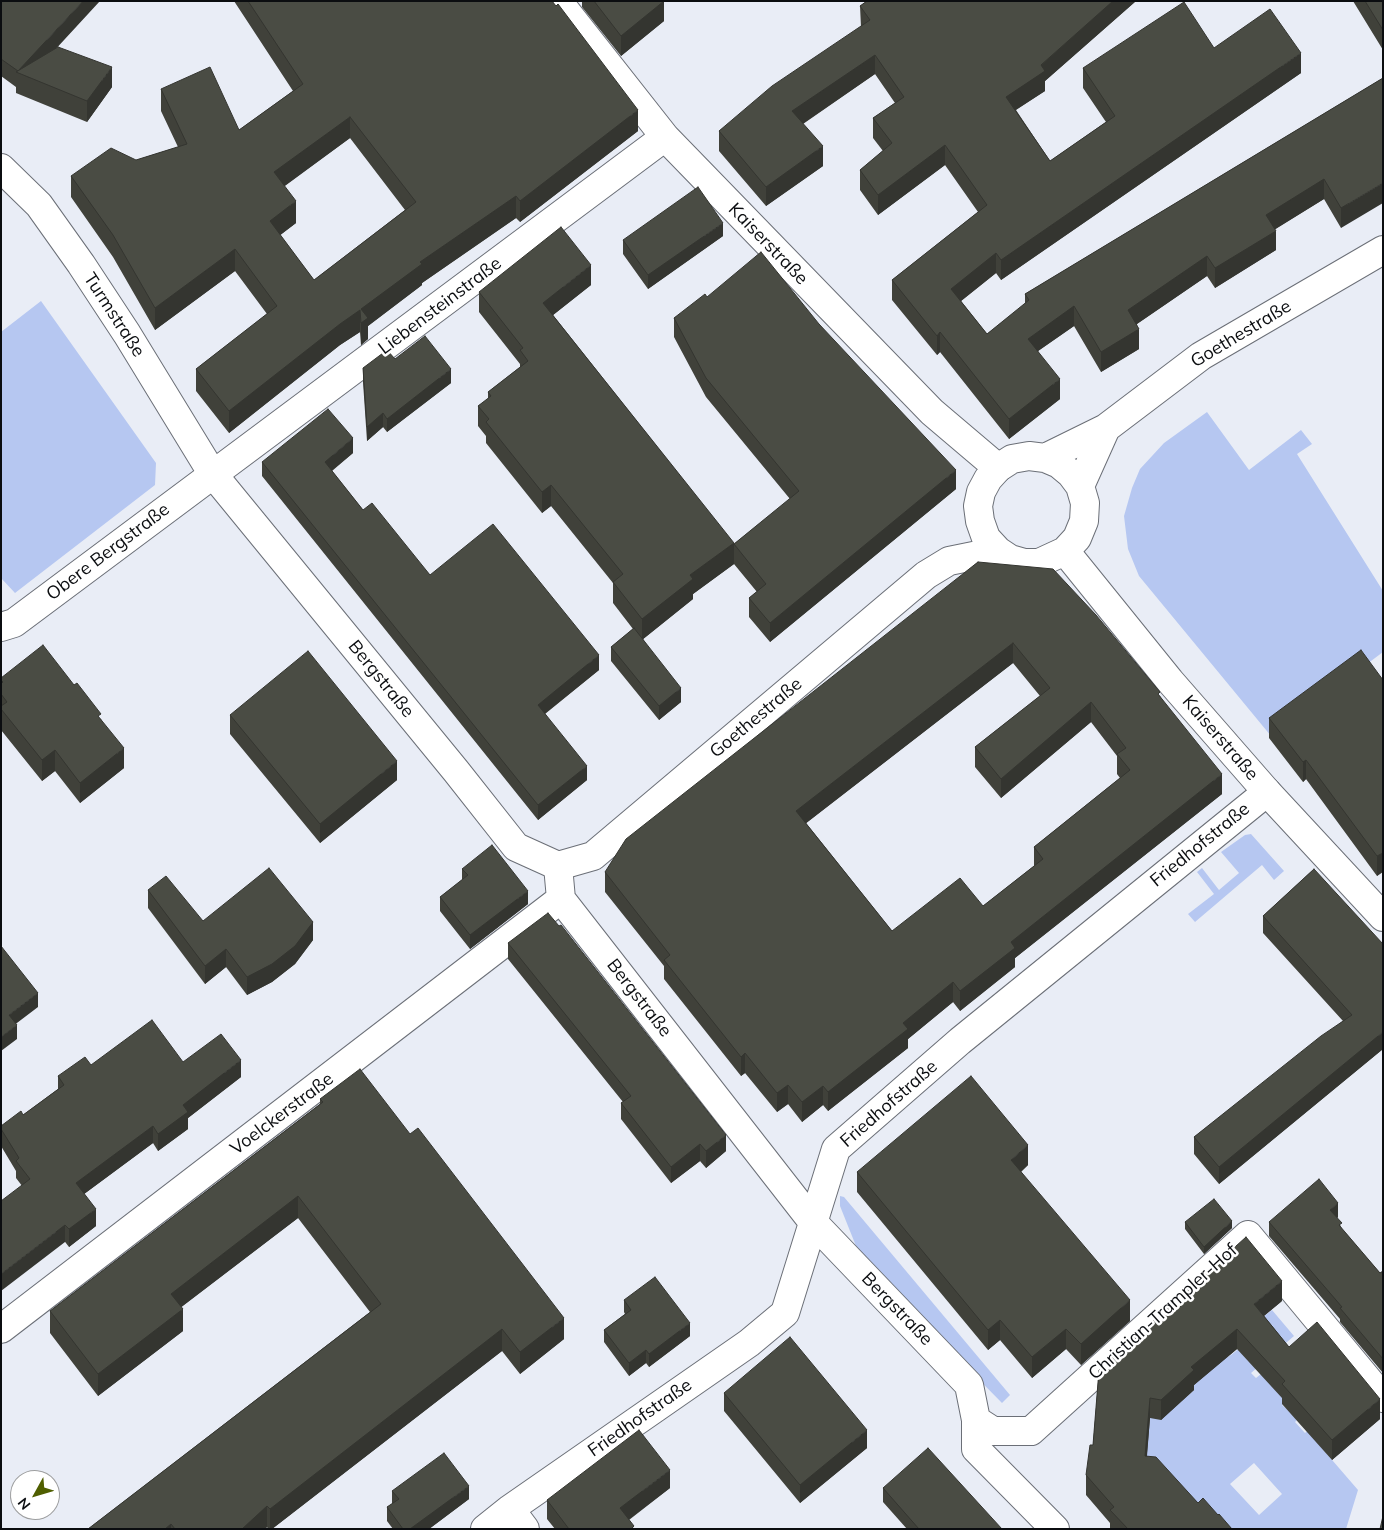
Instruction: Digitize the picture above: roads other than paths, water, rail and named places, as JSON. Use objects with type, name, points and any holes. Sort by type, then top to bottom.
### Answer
[{"type":"street","name":"Kaiserstraße","points":[[558,1],[665,137],[932,412],[998,468]]},
{"type":"street","name":"Liebensteinstraße","points":[[212,473],[329,389],[665,137]]},
{"type":"street","name":"Turmstraße","points":[[1,168],[39,206],[81,264],[127,334],[212,473]]},
{"type":"street","name":"Goethestraße","points":[[1045,458],[1106,428],[1200,356],[1383,250]]},
{"type":"street","name":"Goethestraße","points":[[1080,486],[1106,428]]},
{"type":"street","name":"Goethestraße","points":[[1029,456],[1045,458],[1060,464],[1080,486],[1085,503],[1084,521],[1077,538],[1065,551],[1039,563],[1024,563],[1010,559],[998,551],[986,538],[980,521],[978,506],[981,492],[988,479],[998,468],[1012,460],[1029,456]]},
{"type":"street","name":"Obere Bergstraße","points":[[1,627],[14,623],[212,473]]},
{"type":"street","name":"Bergstraße","points":[[212,473],[456,771],[516,848],[558,866]]},
{"type":"street","name":"Goethestraße","points":[[949,561],[980,521]]},
{"type":"street","name":"Goethestraße","points":[[558,866],[593,856],[926,575],[949,561],[998,551]]},
{"type":"street","name":"Kaiserstraße","points":[[1065,551],[1170,681],[1267,792],[1383,918]]},
{"type":"street","name":"Friedhofstraße","points":[[485,1529],[518,1519],[785,1313],[836,1149],[960,1042],[1267,792]]},
{"type":"street","points":[[558,866],[561,899]]},
{"type":"street","name":"Bergstraße","points":[[561,899],[812,1222],[970,1385],[976,1420],[976,1449],[1055,1529]]},
{"type":"street","name":"Voelckerstraße","points":[[1,1329],[561,899]]},
{"type":"street","name":"Christian-Trampler-Hof","points":[[976,1420],[994,1431],[1032,1431],[1248,1235],[1383,1398]]}]
